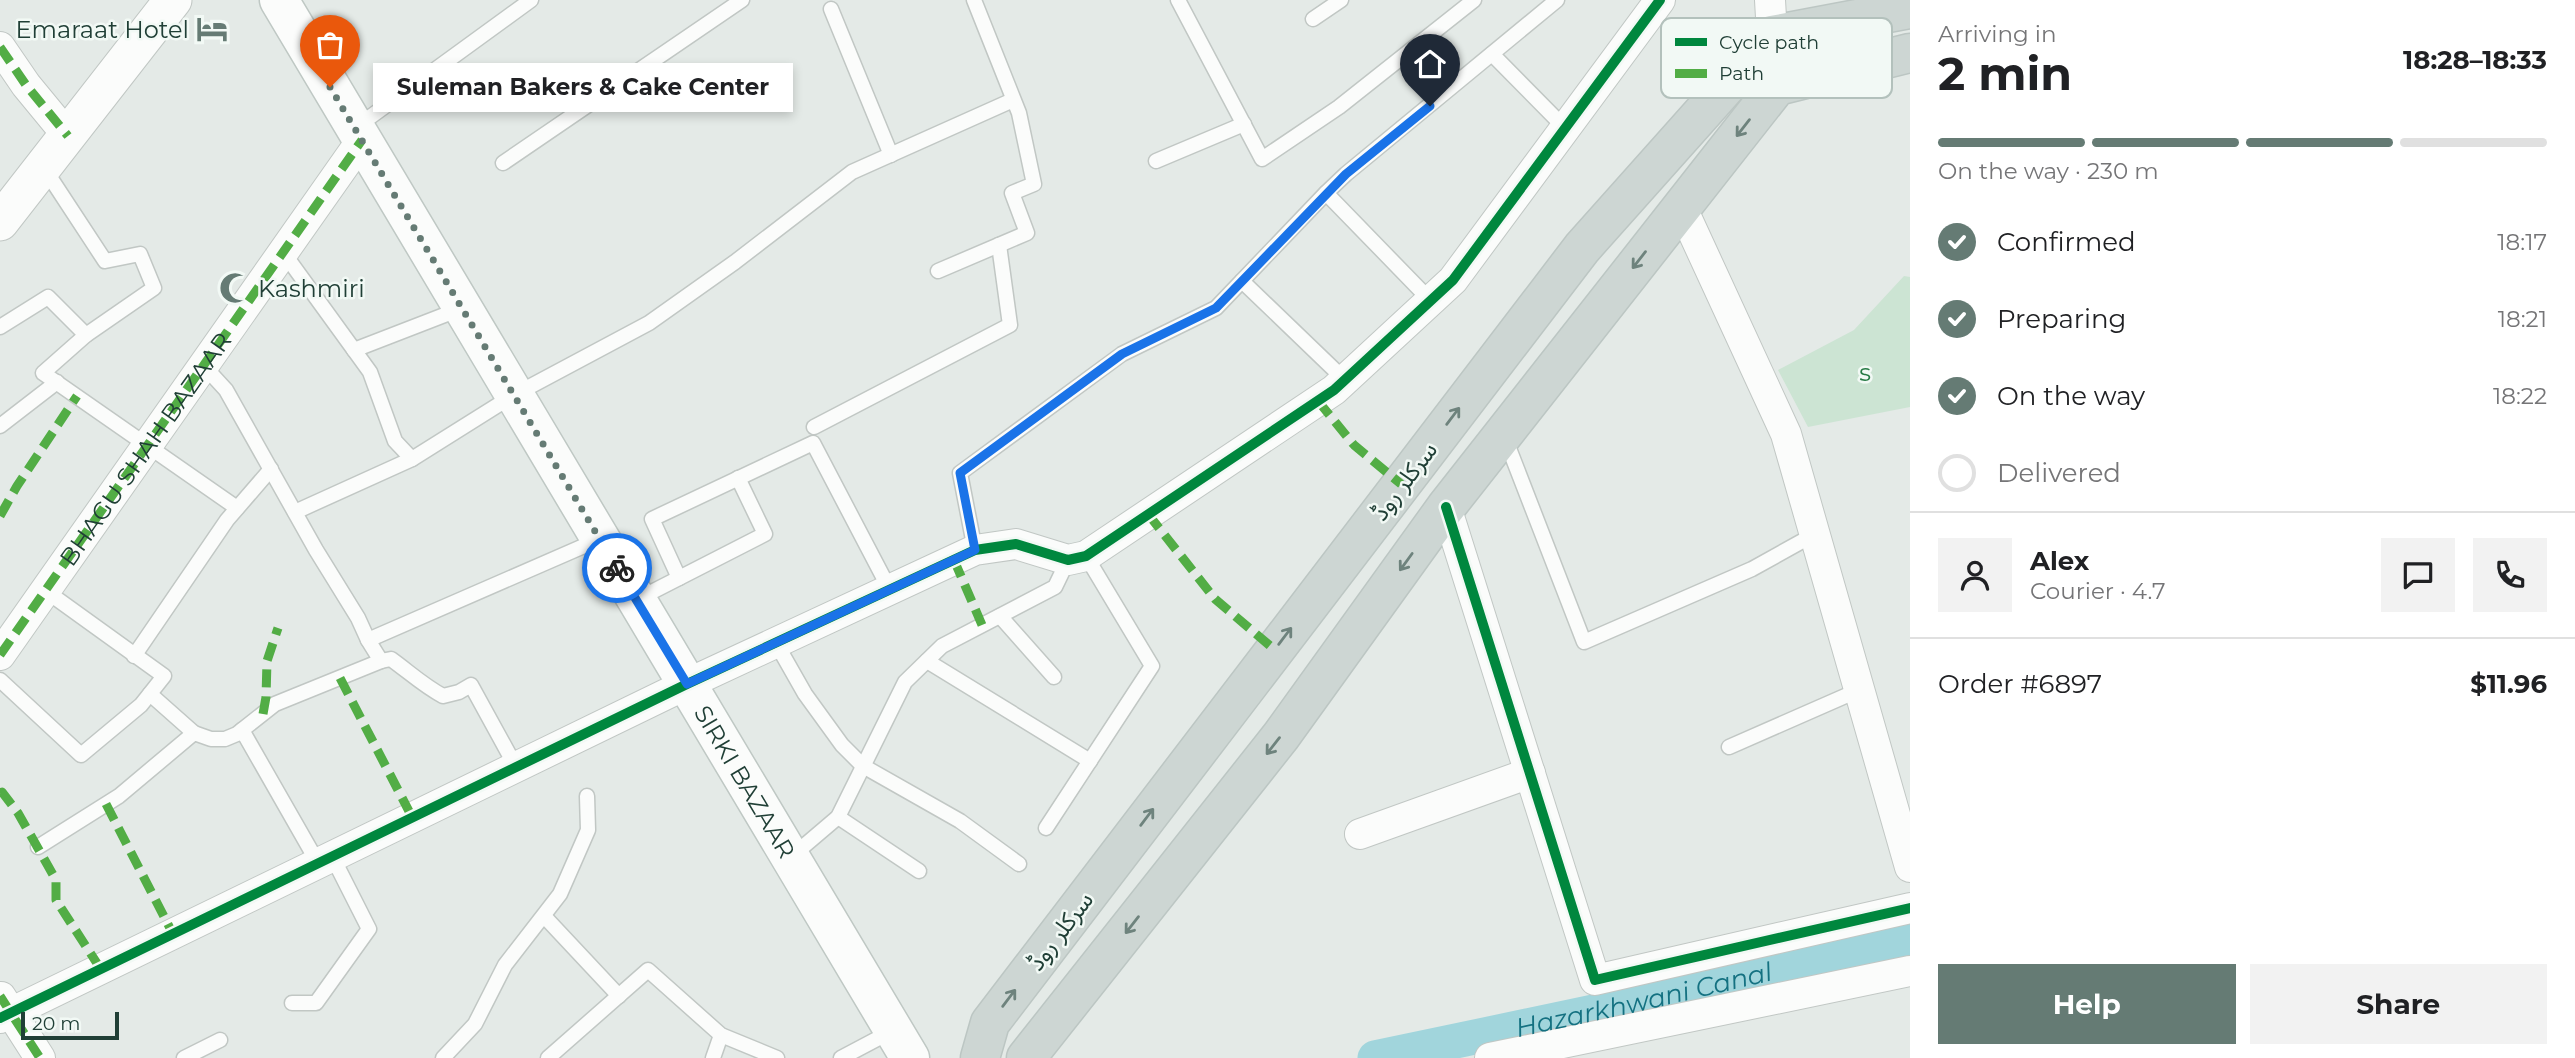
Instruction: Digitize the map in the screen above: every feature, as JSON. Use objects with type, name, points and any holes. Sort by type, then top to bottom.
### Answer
[{"type":"main road","name":"SIRKI BAZAAR","points":[[282,1],[462,308],[902,1044]]},
{"type":"main road","points":[[1771,18],[1910,9]]},
{"type":"main road","points":[[1892,57],[1910,53]]},
{"type":"main road","name":"سرکلر روڈ","points":[[989,1056],[990,1023],[1582,248],[1705,98]]},
{"type":"main road","points":[[1026,1058],[1281,736],[1446,507],[1767,98]]},
{"type":"street","points":[[0,222],[173,0]]},
{"type":"street","points":[[40,1058],[3,1009],[325,860],[687,684],[975,550],[1016,544],[1077,558],[1318,401],[1345,380],[1453,280],[1660,0]]},
{"type":"street","points":[[0,47],[26,85],[68,136]]},
{"type":"street","name":"BHAGU SHAH BAZAAR","points":[[0,655],[283,252],[359,134]]},
{"type":"street","points":[[1681,206],[1786,434],[1910,867]]},
{"type":"street","points":[[1446,507],[1595,980],[1910,908]]},
{"type":"street","points":[[1360,834],[1530,773]]},
{"type":"street","points":[[1491,1058],[1910,971]]},
{"type":"lane","points":[[359,134],[531,0]]},
{"type":"lane","points":[[503,163],[743,0]]},
{"type":"lane","points":[[938,271],[1027,233],[1012,193],[1034,184],[1019,113],[974,0]]},
{"type":"lane","points":[[1178,0],[1262,159],[1339,107],[1474,0]]},
{"type":"lane","points":[[1313,19],[1341,0]]},
{"type":"lane","points":[[975,550],[960,473],[1122,354],[1216,308],[1346,174],[1557,0]]},
{"type":"lane","points":[[831,9],[891,155]]},
{"type":"lane","points":[[1492,54],[1565,128]]},
{"type":"lane","points":[[295,512],[412,459],[514,395],[649,323],[735,262],[852,172],[1013,100]]},
{"type":"lane","points":[[1156,161],[1244,124]]},
{"type":"lane","points":[[44,168],[105,261],[140,254],[155,288],[86,335],[43,373],[237,508]]},
{"type":"lane","points":[[1326,193],[1431,301]]},
{"type":"lane","points":[[814,427],[1010,326],[999,245]]},
{"type":"lane","points":[[283,252],[370,372],[395,441],[412,459]]},
{"type":"lane","points":[[1242,281],[1345,380]]},
{"type":"lane","points":[[0,327],[48,297],[86,335]]},
{"type":"lane","points":[[354,350],[462,308]]},
{"type":"lane","points":[[204,366],[226,390],[381,661]]},
{"type":"lane","points":[[0,425],[57,382]]},
{"type":"lane","points":[[1504,434],[1584,642],[1752,569],[1815,534]]},
{"type":"lane","points":[[679,578],[652,519],[813,443],[890,590]]},
{"type":"lane","points":[[134,656],[237,508],[271,470]]},
{"type":"lane","points":[[636,600],[765,534],[738,478]]},
{"type":"lane","points":[[368,640],[600,539]]},
{"type":"lane","points":[[790,858],[838,817],[905,682],[942,646],[1055,587],[1077,558],[1153,666],[1046,828]]},
{"type":"lane","points":[[0,680],[80,755],[141,705],[164,676],[46,591]]},
{"type":"lane","points":[[1000,616],[1054,677]]},
{"type":"lane","points":[[776,643],[805,694],[842,745],[863,766],[960,821],[1019,864]]},
{"type":"lane","points":[[150,694],[194,733],[211,739],[225,739],[242,730],[275,704],[391,659],[424,686],[443,696],[459,692],[471,685],[516,767]]},
{"type":"lane","points":[[927,660],[1090,761]]},
{"type":"lane","points":[[1729,747],[1859,690]]},
{"type":"lane","points":[[242,730],[369,929],[316,1003],[292,1003]]},
{"type":"lane","points":[[38,847],[119,796],[194,733]]},
{"type":"lane","points":[[443,1058],[475,1024],[505,965],[560,894],[588,830],[587,796]]},
{"type":"lane","points":[[838,817],[919,870]]},
{"type":"lane","points":[[544,916],[619,996]]},
{"type":"lane","points":[[548,1058],[648,970],[721,1035],[777,1058]]},
{"type":"lane","points":[[713,1058],[721,1035]]},
{"type":"lane","points":[[184,1058],[220,1041]]},
{"type":"lane","points":[[841,1058],[902,1044]]},
{"type":"green space","name":"s","points":[[1904,276],[1910,277],[1910,407],[1808,427],[1778,370],[1854,330]]},
{"type":"waterway","name":"Hazarkhwani Canal","points":[[1375,1058],[1627,1005],[1910,939]]},
{"type":"marked path","points":[[0,47],[26,85],[68,136]]},
{"type":"marked path","points":[[0,655],[362,140]]},
{"type":"marked path","points":[[0,516],[77,396]]},
{"type":"marked path","points":[[1318,401],[1354,445],[1401,484]]},
{"type":"marked path","points":[[1148,514],[1215,599],[1275,650]]},
{"type":"marked path","points":[[954,560],[982,625]]},
{"type":"marked path","points":[[263,714],[267,661],[278,628]]},
{"type":"marked path","points":[[340,678],[412,817]]},
{"type":"marked path","points":[[0,793],[2,792],[18,813],[56,880],[56,900],[100,968]]},
{"type":"marked path","points":[[106,804],[173,934]]},
{"type":"marked path","points":[[0,996],[40,1058]]},
{"type":"cycle path","points":[[0,1018],[687,684],[975,550],[1016,544],[1068,560],[1086,556],[1334,390],[1453,280],[1660,0]]},
{"type":"cycle path","points":[[1446,507],[1595,980],[1910,908]]},
{"type":"way so far","points":[[330,87],[617,568]]},
{"type":"place","name":"Emaraat Hotel","points":[[212,29]]},
{"type":"place","name":"Suleman Bakers & Cake Center","points":[[330,87]]},
{"type":"place","name":"Kashmiri","points":[[235,288]]},
{"type":"route","points":[[617,568],[687,684],[975,550],[960,473],[1122,354],[1216,308],[1346,174],[1430,106]]}]
